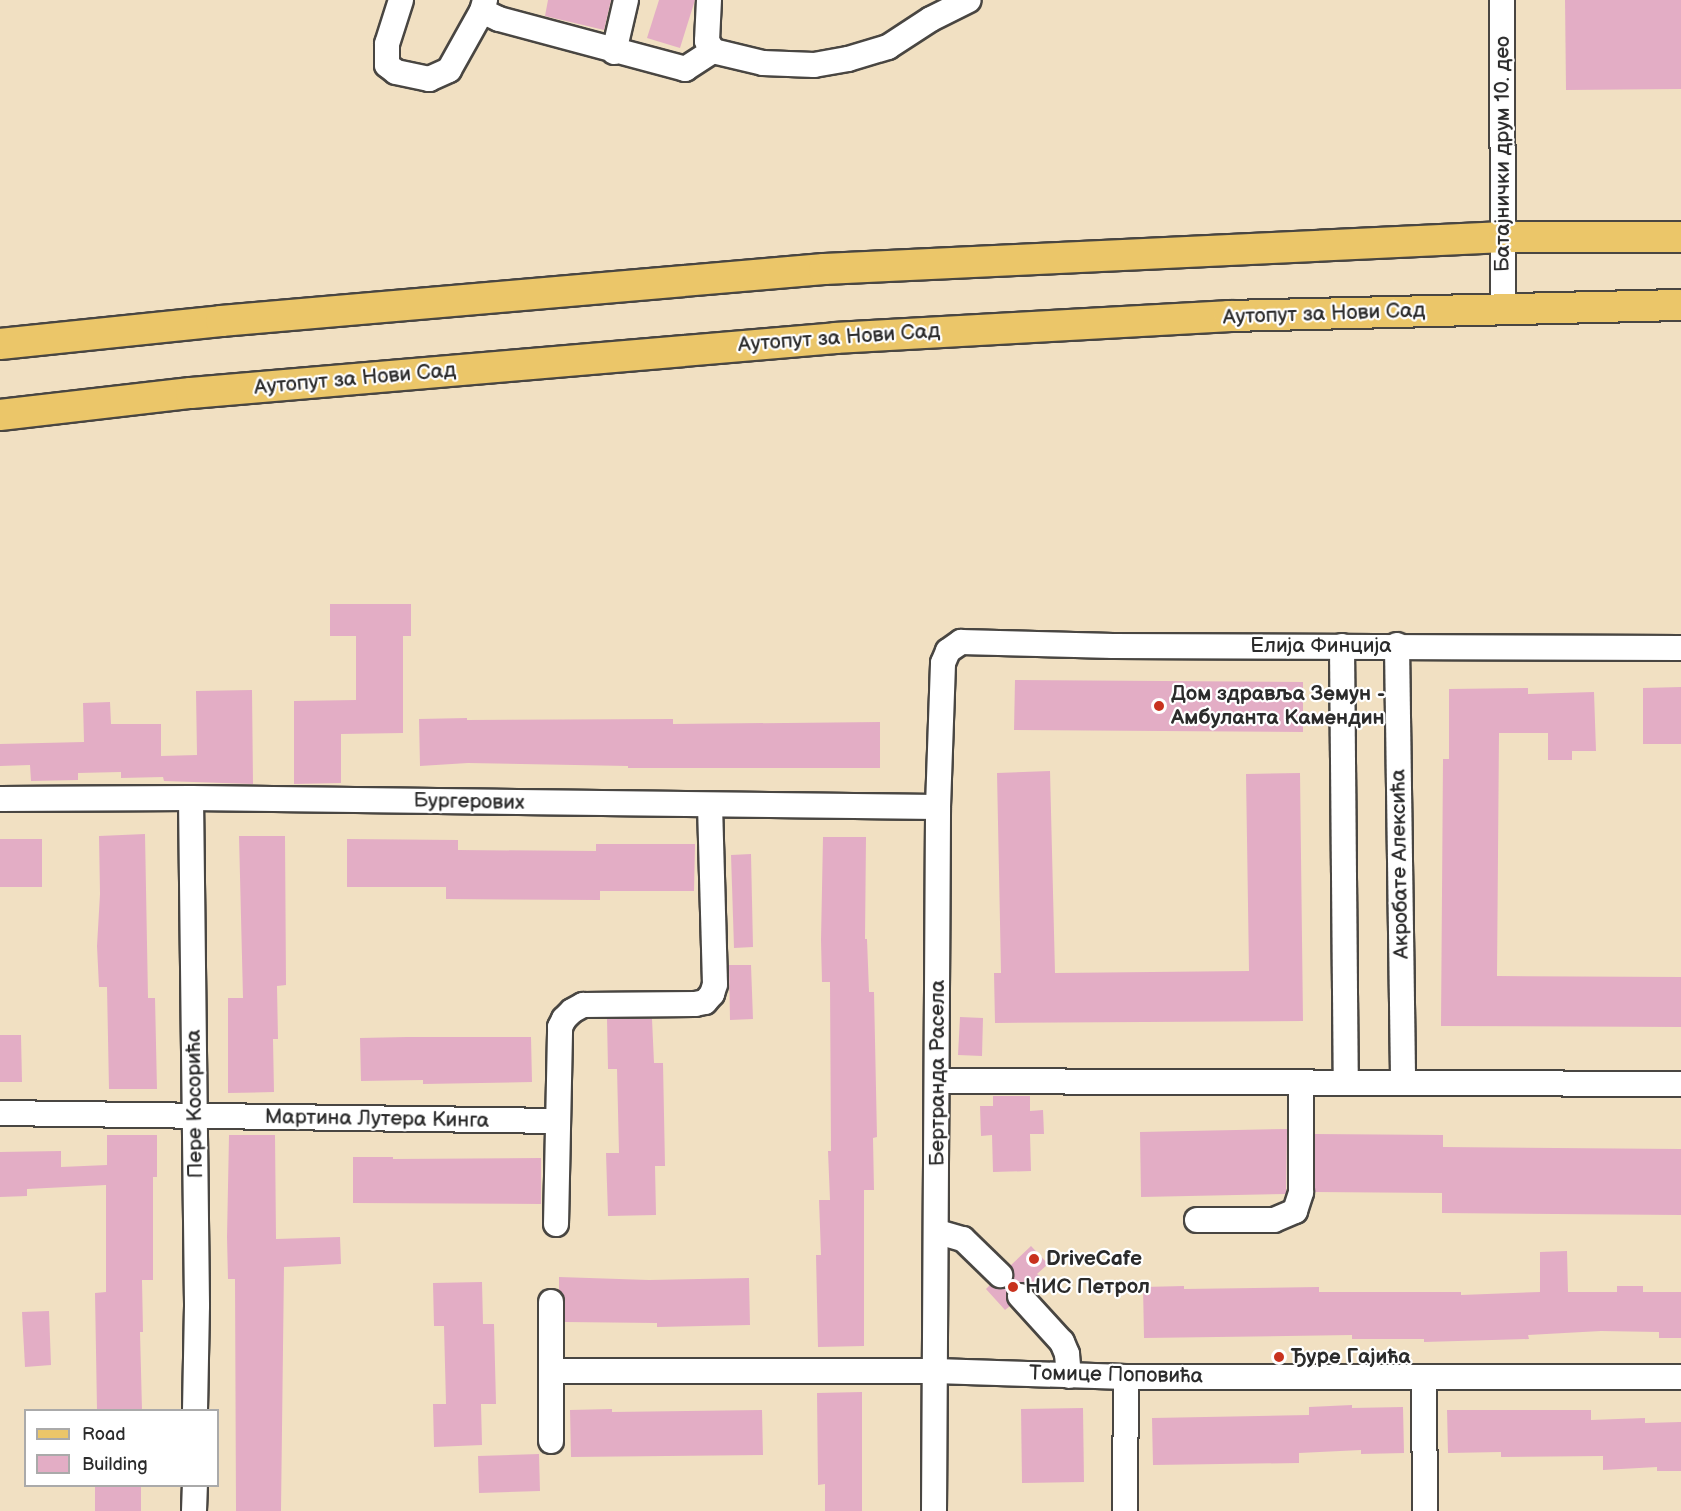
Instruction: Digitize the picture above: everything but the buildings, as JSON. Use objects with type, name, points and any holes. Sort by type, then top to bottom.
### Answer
[{"type":"main road","points":[[0,344],[221,321],[824,269],[1504,237],[1681,237]]},
{"type":"main road","name":"Аутопут за Нови Сад","points":[[0,415],[190,393],[825,338],[1229,316],[1681,305]]},
{"type":"street","points":[[401,0],[387,44],[387,65],[396,72],[429,79],[449,70],[483,6],[614,52],[685,69],[713,51]]},
{"type":"street","points":[[614,52],[626,0]]},
{"type":"street","points":[[709,0],[706,40],[713,51],[763,63],[814,65],[867,54],[888,47],[931,19],[969,0]]},
{"type":"street","name":"Батајнички друм 10. део","points":[[1502,0],[1503,308]]},
{"type":"street","name":"Елија Финција","points":[[961,642],[1113,646],[1397,645],[1681,648]]},
{"type":"street","name":"Бертранда Расела","points":[[934,1511],[938,1232],[938,807],[943,663],[948,651],[961,642]]},
{"type":"street","name":"Акробате Алексића","points":[[1397,645],[1403,1083]]},
{"type":"street","points":[[1342,646],[1346,1082]]},
{"type":"street","name":"Бургерових","points":[[0,799],[191,798],[938,807]]},
{"type":"street","name":"Пере Косорића","points":[[191,798],[195,1116],[195,1409]]},
{"type":"street","points":[[556,1224],[560,1027],[572,1011],[583,1005],[695,1005],[705,1002],[712,994],[715,984],[710,806]]},
{"type":"street","points":[[938,1081],[1681,1084]]},
{"type":"street","points":[[1197,1220],[1274,1220],[1295,1211],[1301,1192],[1301,1083]]},
{"type":"street","name":"Мартина Лутера Кинга","points":[[0,1113],[558,1121]]},
{"type":"street","points":[[938,1232],[963,1239],[1000,1275]]},
{"type":"street","points":[[1020,1296],[1062,1342],[1067,1354],[1069,1376]]},
{"type":"street","points":[[551,1441],[552,1302]]},
{"type":"street","name":"Томице Поповића","points":[[551,1371],[935,1371],[1126,1377],[1681,1377]]},
{"type":"street","points":[[1125,1511],[1126,1377]]},
{"type":"street","points":[[1424,1378],[1425,1511]]},
{"type":"street","points":[[194,1511],[195,1487]]},
{"type":"place","name":"Дом здравља Земун - Амбуланта Камендин","points":[[1159,706]]},
{"type":"place","name":"DriveCafe","points":[[1034,1259]]},
{"type":"place","name":"НИС Петрол","points":[[1013,1287]]},
{"type":"place","name":"Ђуре Гајића","points":[[1279,1357]]}]
